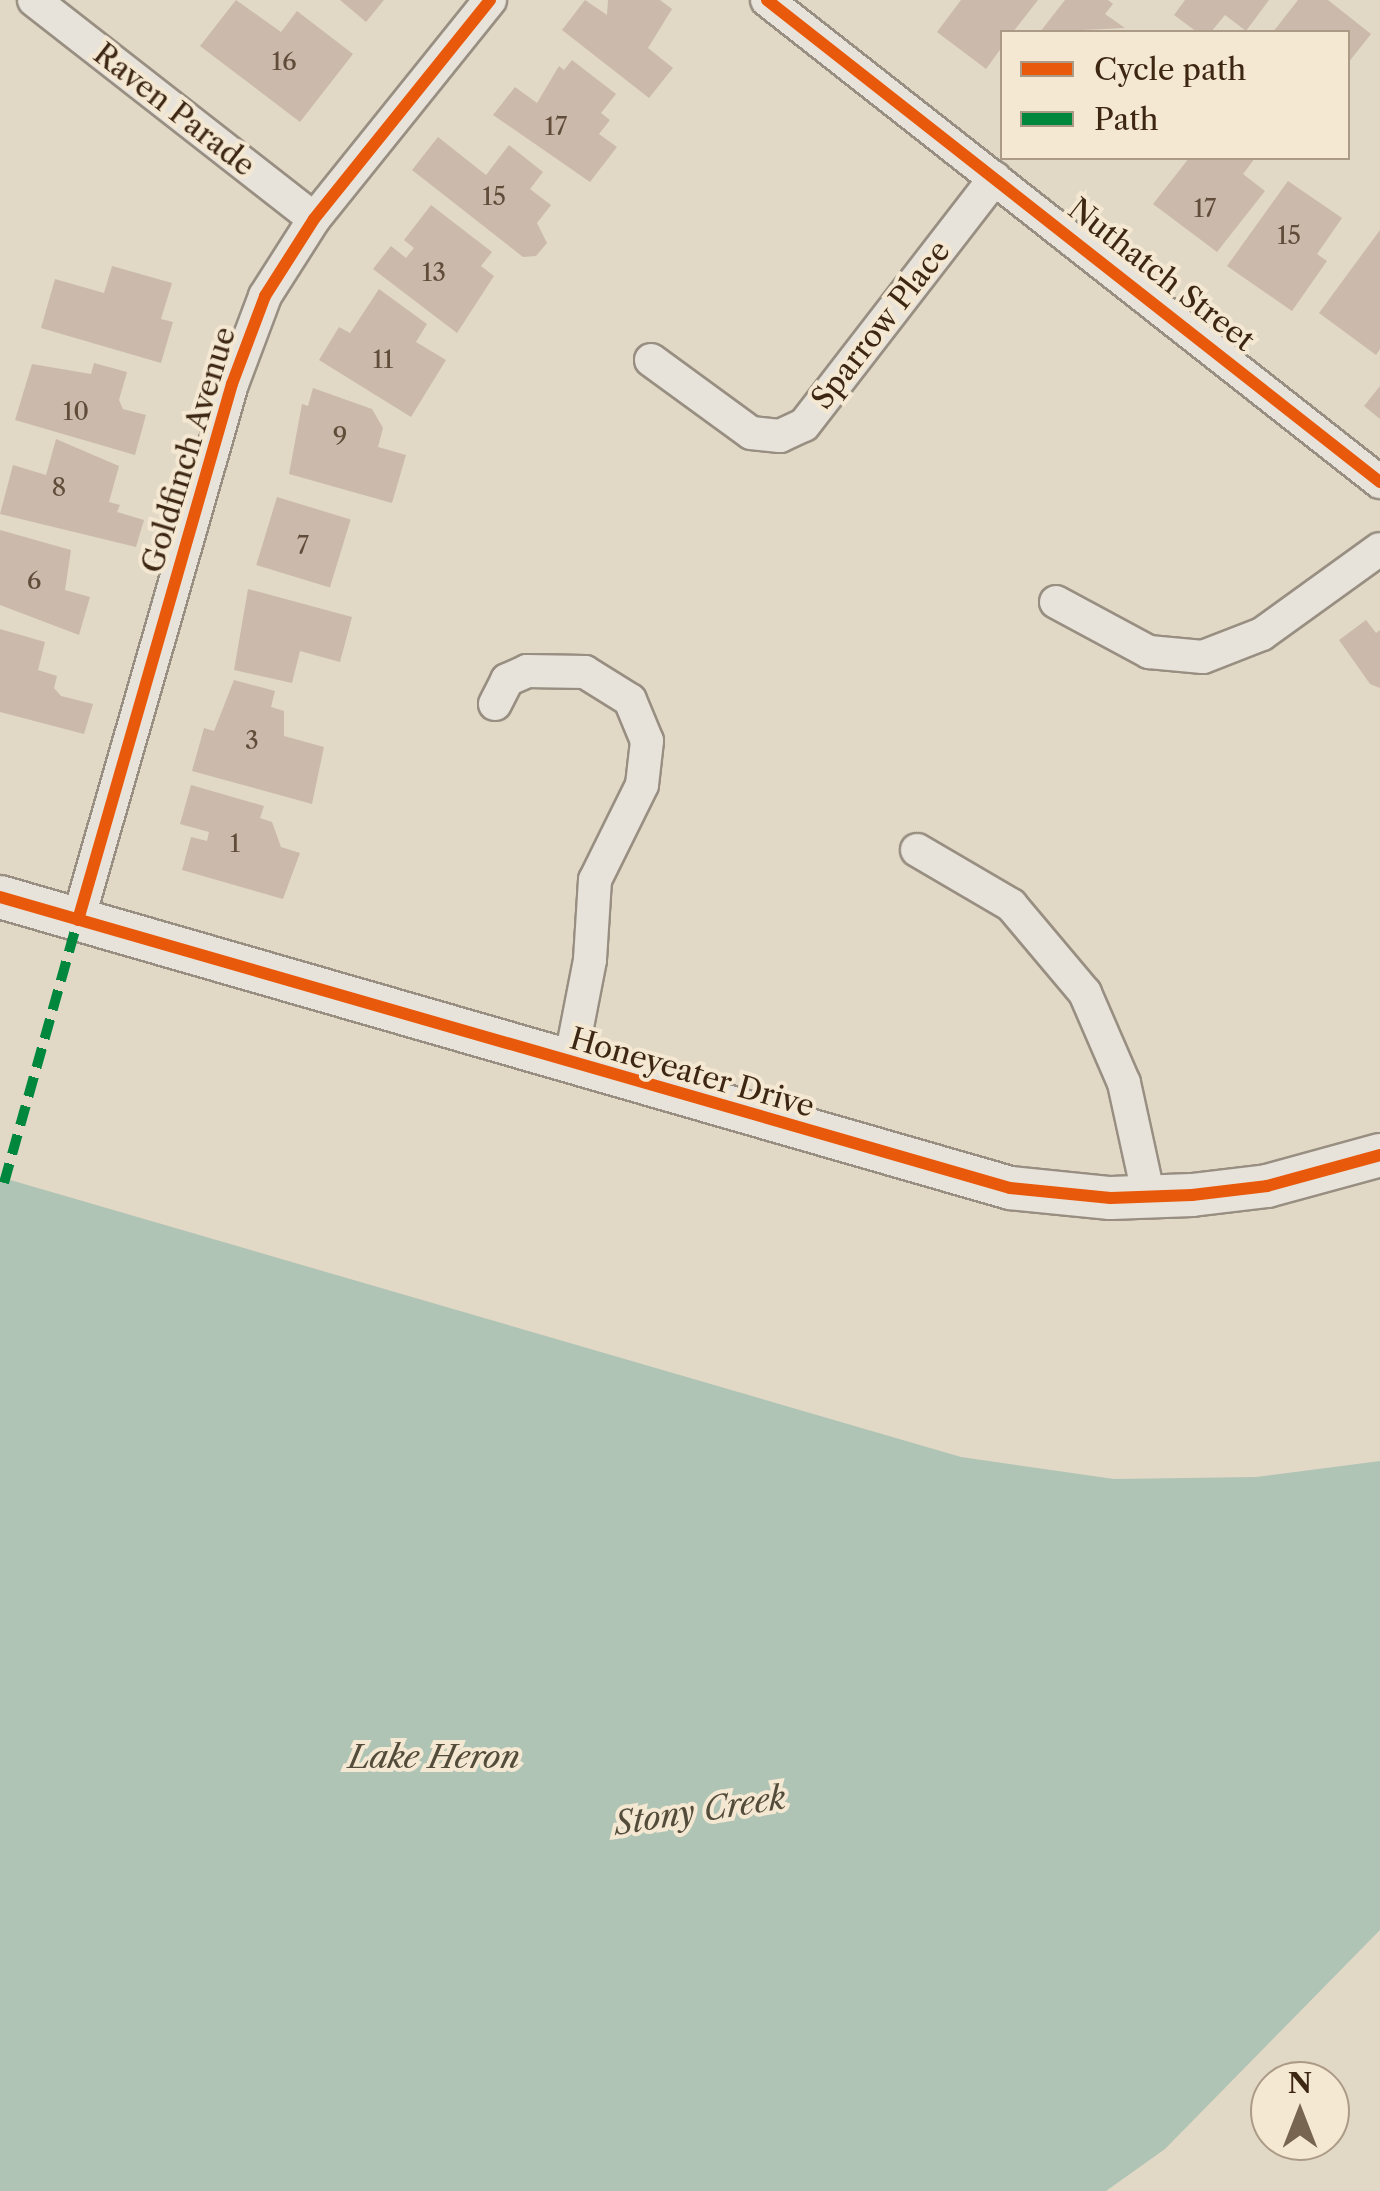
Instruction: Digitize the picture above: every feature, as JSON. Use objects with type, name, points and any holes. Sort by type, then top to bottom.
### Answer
[{"type":"street","name":"Raven Parade","points":[[34,0],[314,220]]},
{"type":"street","name":"Goldfinch Avenue","points":[[78,920],[232,384],[266,296],[314,220],[490,0]]},
{"type":"street","name":"Nuthatch Street","points":[[767,0],[1380,482]]},
{"type":"street","name":"Sparrow Place","points":[[651,360],[752,434],[780,436],[804,424],[995,178]]},
{"type":"street","points":[[1056,602],[1113,638],[1149,652],[1204,658],[1262,634],[1380,549]]},
{"type":"street","points":[[496,704],[508,680],[527,671],[585,672],[630,700],[647,742],[642,785],[595,880],[590,960],[570,1063]]},
{"type":"street","points":[[917,850],[1011,906],[1084,993],[1124,1083],[1149,1198]]},
{"type":"street","name":"Honeyeater Drive","points":[[0,897],[973,1180],[1059,1194],[1149,1198],[1266,1186],[1380,1155]]},
{"type":"water","name":"Lake Heron","points":[[0,1177],[961,1457],[1114,1479],[1256,1477],[1380,1461],[1380,1930],[1165,2149],[1106,2191],[0,2191]]},
{"type":"building","points":[[236,0],[281,32],[297,11],[353,54],[300,122],[200,46]]},
{"type":"building","points":[[340,0],[384,0],[366,22]]},
{"type":"building","points":[[585,0],[607,15],[608,0],[660,0],[672,9],[648,48],[673,68],[649,98],[562,30]]},
{"type":"building","points":[[961,0],[1038,0],[1015,30],[1000,30],[1000,50],[986,69],[937,32]]},
{"type":"building","points":[[1065,0],[1108,0],[1113,4],[1105,14],[1125,28],[1082,30],[1042,30]]},
{"type":"building","points":[[1185,0],[1269,0],[1247,30],[1225,15],[1213,30],[1194,30],[1174,15]]},
{"type":"building","points":[[1298,0],[1328,0],[1371,34],[1350,60],[1350,30],[1275,30]]},
{"type":"building","points":[[572,60],[616,94],[601,113],[610,120],[599,134],[617,147],[590,182],[493,115],[515,87],[537,103],[559,66],[564,70]]},
{"type":"building","points":[[438,137],[486,175],[509,145],[543,172],[530,189],[551,205],[537,223],[547,243],[536,256],[523,257],[412,170]]},
{"type":"building","points":[[1187,160],[1254,160],[1243,174],[1265,191],[1217,252],[1153,204]]},
{"type":"building","points":[[1288,181],[1342,218],[1317,254],[1327,261],[1292,311],[1227,266]]},
{"type":"building","points":[[431,205],[492,252],[481,266],[494,276],[457,333],[373,269],[391,246],[406,258],[414,248],[404,240]]},
{"type":"building","points":[[1380,230],[1380,349],[1376,355],[1319,313]]},
{"type":"building","points":[[112,266],[172,283],[161,319],[173,322],[161,363],[41,328],[55,279],[104,293]]},
{"type":"building","points":[[379,289],[427,324],[416,342],[446,360],[411,417],[319,360],[339,327],[350,333]]},
{"type":"building","points":[[94,363],[127,372],[119,400],[123,409],[146,415],[135,455],[15,420],[32,364],[91,374]]},
{"type":"building","points":[[1380,386],[1380,419],[1364,406]]},
{"type":"building","points":[[313,388],[372,409],[383,428],[378,447],[406,455],[392,503],[289,474],[302,404],[308,406]]},
{"type":"building","points":[[56,439],[119,466],[109,502],[120,505],[117,512],[144,520],[136,547],[0,514],[13,465],[46,475]]},
{"type":"building","points":[[277,497],[351,520],[330,587],[256,565]]},
{"type":"building","points":[[0,530],[71,550],[65,590],[90,597],[79,635],[0,605]]},
{"type":"building","points":[[248,589],[352,617],[340,662],[300,651],[292,683],[234,670]]},
{"type":"building","points":[[1366,620],[1376,633],[1380,630],[1380,688],[1370,684],[1339,640]]},
{"type":"building","points":[[0,629],[45,642],[38,670],[57,676],[54,688],[61,696],[93,704],[84,734],[0,712]]},
{"type":"building","points":[[234,680],[275,691],[271,707],[284,711],[284,736],[324,747],[312,804],[192,771],[204,728],[214,731]]},
{"type":"building","points":[[191,785],[264,806],[260,818],[272,822],[281,847],[300,853],[283,899],[182,870],[191,837],[207,841],[209,832],[180,824]]},
{"type":"marked path","points":[[4,1183],[78,920]]},
{"type":"cycle path","points":[[78,920],[232,384],[265,296],[314,219],[490,0]]},
{"type":"cycle path","points":[[767,0],[1380,482]]},
{"type":"cycle path","points":[[0,897],[1010,1188],[1111,1198],[1192,1195],[1267,1186],[1380,1155]]},
{"type":"water label","name":"Stony Creek","points":[[700,1811]]}]
